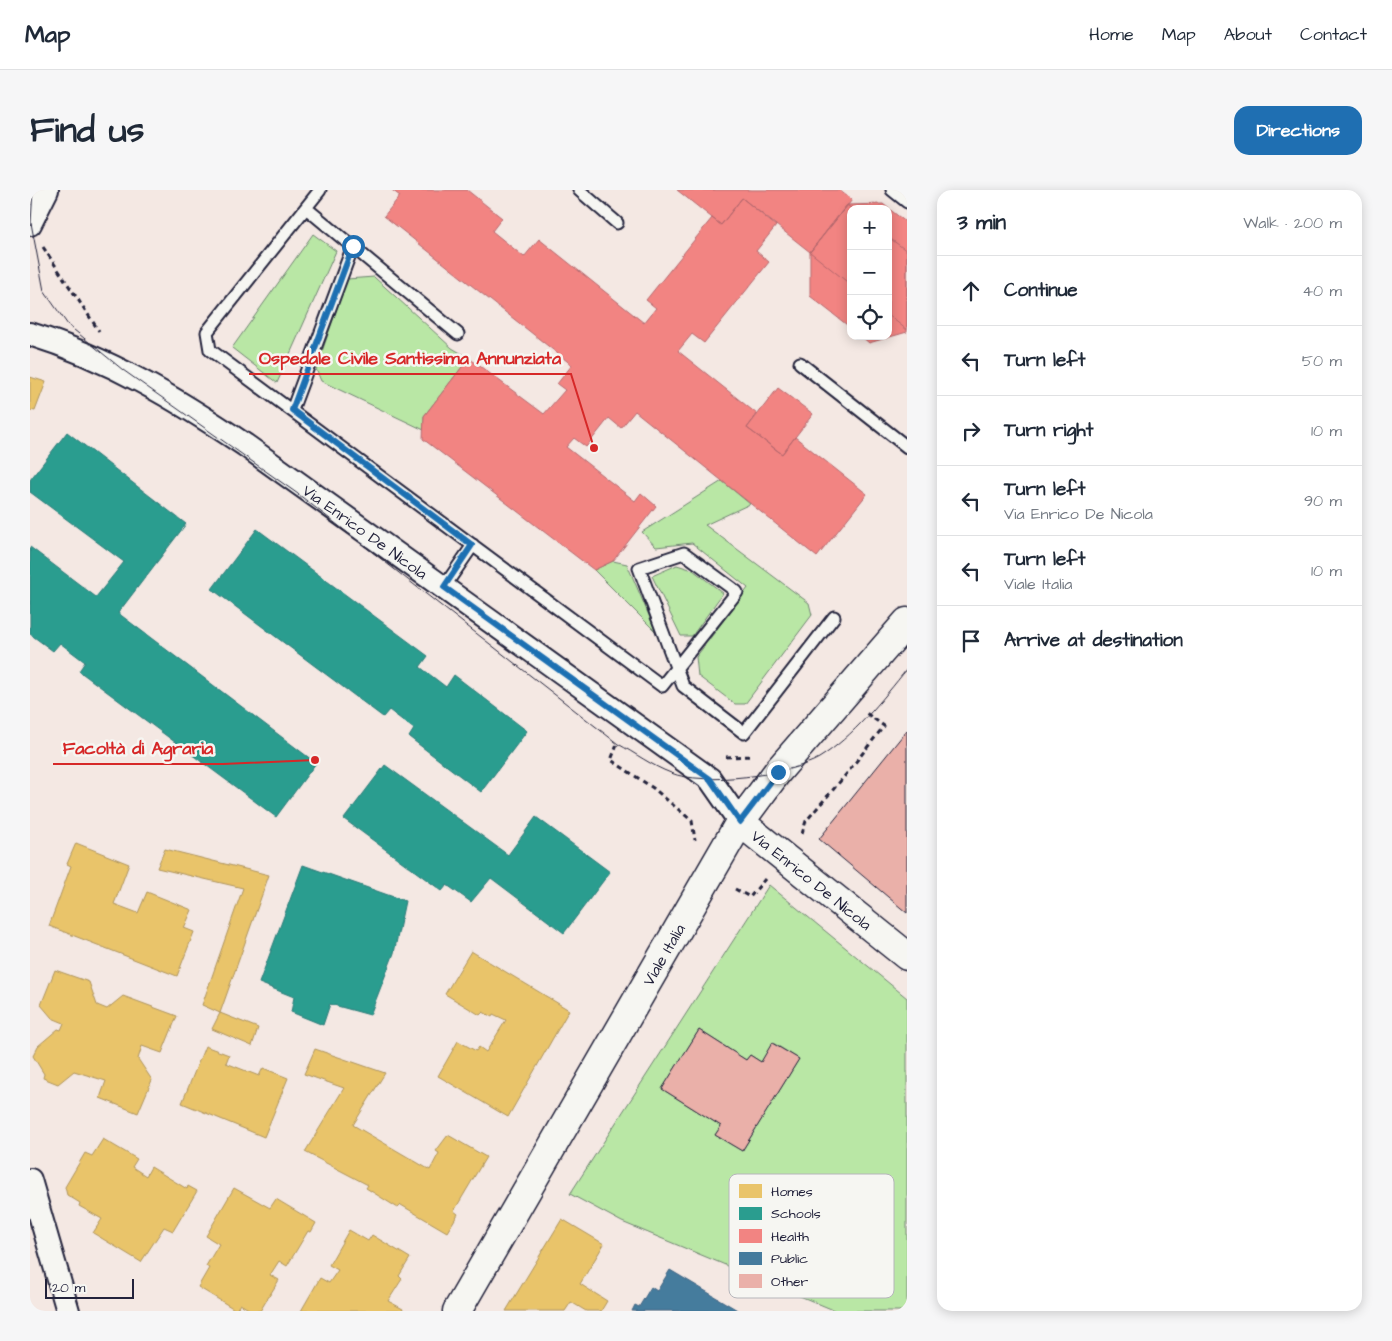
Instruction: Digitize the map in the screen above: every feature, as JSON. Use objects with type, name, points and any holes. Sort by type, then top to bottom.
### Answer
[{"type":"street","points":[[30,224],[47,190]]},
{"type":"street","name":"Via Enrico De Nicola","points":[[30,334],[72,347],[123,370],[199,414],[444,587],[710,779],[740,822],[907,956]]},
{"type":"street","name":"Viale Italia","points":[[457,1311],[740,822],[778,772],[907,622]]},
{"type":"street","points":[[30,1180],[36,1229],[68,1311]]},
{"type":"lane","points":[[320,190],[207,332],[210,350],[662,686],[677,666],[737,592],[684,553],[639,568],[677,666],[683,686],[744,734],[834,617]]},
{"type":"lane","points":[[579,190],[617,223]]},
{"type":"lane","points":[[892,190],[907,202]]},
{"type":"lane","points":[[306,208],[458,334]]},
{"type":"lane","points":[[292,410],[353,246]]},
{"type":"lane","points":[[800,363],[907,447]]},
{"type":"lane","points":[[444,587],[472,545]]},
{"type":"path","points":[[801,836],[806,821],[884,726],[842,697]]},
{"type":"path","points":[[611,760],[653,788],[692,821],[697,849]]},
{"type":"green space","points":[[313,234],[336,251],[277,383],[232,348]]},
{"type":"green space","points":[[374,277],[452,348],[469,358],[424,416],[424,430],[321,381],[316,369],[347,279]]},
{"type":"green space","points":[[722,481],[750,504],[705,525],[809,603],[812,615],[745,704],[735,704],[698,676],[696,657],[748,588],[692,543],[656,547],[642,532]]},
{"type":"green space","points":[[613,561],[627,564],[656,632],[594,570]]},
{"type":"green space","points":[[677,565],[693,570],[723,593],[692,636],[681,636],[652,576]]},
{"type":"green space","points":[[769,885],[907,998],[907,1311],[836,1311],[805,1298],[894,1298],[894,1174],[729,1174],[729,1266],[622,1222],[570,1194]],"holes":[[[699,1030],[746,1060],[750,1055],[761,1062],[773,1043],[799,1059],[742,1151],[715,1135],[721,1126],[662,1089]]]},
{"type":"building: Homes","points":[[30,377],[46,382],[35,411],[30,410]]},
{"type":"building: Homes","points":[[76,843],[129,864],[114,904],[138,913],[147,892],[192,910],[184,928],[194,932],[177,976],[49,926],[71,866],[67,864]]},
{"type":"building: Homes","points":[[165,849],[269,875],[220,1013],[202,1005],[243,888],[157,868]]},
{"type":"building: Homes","points":[[471,951],[569,1010],[508,1117],[438,1076],[458,1041],[476,1051],[479,1047],[486,1052],[506,1020],[493,1014],[492,1017],[483,1012],[480,1015],[445,994]]},
{"type":"building: Homes","points":[[55,970],[89,982],[97,1005],[107,1009],[123,996],[177,1016],[162,1053],[142,1046],[138,1059],[152,1080],[138,1113],[100,1098],[106,1081],[74,1071],[58,1084],[43,1078],[44,1074],[33,1056],[38,1046],[58,1029],[61,1030],[64,1023],[52,1018],[41,1005]]},
{"type":"building: Homes","points":[[220,1013],[258,1028],[252,1046],[212,1029]]},
{"type":"building: Homes","points":[[205,1046],[229,1055],[226,1063],[259,1076],[263,1068],[288,1078],[264,1137],[182,1103]]},
{"type":"building: Homes","points":[[315,1049],[385,1073],[353,1125],[430,1170],[439,1153],[436,1151],[448,1135],[486,1157],[454,1211],[458,1214],[447,1232],[401,1205],[398,1208],[366,1188],[368,1185],[305,1152],[344,1088],[304,1074]]},
{"type":"building: Homes","points":[[103,1139],[137,1159],[132,1167],[146,1176],[151,1167],[187,1189],[188,1186],[197,1191],[173,1231],[164,1227],[141,1262],[93,1233],[102,1219],[79,1206],[80,1203],[67,1195],[65,1187],[85,1153],[92,1156]]},
{"type":"building: Homes","points":[[234,1188],[270,1208],[276,1199],[316,1223],[311,1232],[308,1231],[287,1266],[279,1261],[270,1275],[279,1280],[260,1311],[252,1311],[240,1304],[236,1310],[198,1287],[209,1268],[206,1266],[219,1244],[206,1236]]},
{"type":"building: Homes","points":[[562,1219],[604,1244],[580,1284],[607,1301],[601,1311],[586,1311],[571,1302],[565,1311],[506,1311]]},
{"type":"building: Homes","points":[[349,1230],[368,1241],[372,1235],[410,1258],[399,1276],[402,1279],[388,1301],[403,1309],[402,1311],[301,1311],[320,1278],[329,1283],[338,1270],[329,1265]]},
{"type":"building: Schools","points":[[67,432],[186,524],[118,613],[316,763],[276,817],[79,671],[85,662],[60,643],[53,651],[30,634],[30,547],[96,597],[124,562],[30,492],[30,480]]},
{"type":"building: Schools","points":[[257,529],[428,656],[420,667],[446,687],[454,675],[527,731],[481,792],[409,737],[414,729],[389,710],[383,717],[212,589]]},
{"type":"building: Schools","points":[[385,765],[508,855],[536,817],[610,872],[564,933],[491,878],[471,902],[447,885],[442,891],[344,819]]},
{"type":"building: Schools","points":[[303,865],[405,901],[394,953],[370,1015],[330,1004],[323,1025],[291,1012],[294,997],[259,983]]},
{"type":"building: Health","points":[[392,190],[467,190],[502,218],[492,231],[524,257],[539,239],[644,323],[656,308],[646,300],[712,218],[721,225],[742,198],[776,226],[756,251],[769,262],[704,343],[692,334],[678,351],[757,414],[747,428],[782,454],[795,437],[867,494],[817,557],[635,411],[621,428],[609,418],[586,447],[574,438],[566,447],[635,501],[641,493],[656,506],[613,561],[594,570],[423,439],[424,416],[469,358],[544,414],[565,390],[557,384],[572,365],[384,216],[400,196]]},
{"type":"building: Health","points":[[677,190],[839,190],[852,200],[810,252],[742,198],[721,225]]},
{"type":"building: Health","points":[[883,204],[884,205],[847,205]]},
{"type":"building: Health","points":[[847,205],[847,325],[810,296],[810,252]]},
{"type":"building: Health","points":[[847,205],[847,282],[810,252]]},
{"type":"building: Health","points":[[892,211],[907,223],[907,332],[892,336]]},
{"type":"building: Health","points":[[892,240],[907,251],[907,330],[892,318]]},
{"type":"building: Health","points":[[866,340],[879,340],[869,343]]},
{"type":"building: Health","points":[[778,388],[813,414],[782,454],[747,428]]},
{"type":"building: Public","points":[[670,1270],[739,1311],[632,1311],[635,1305],[639,1307],[651,1287],[657,1291]]},
{"type":"building: Other","points":[[907,730],[907,913],[819,839]]},
{"type":"building: Other","points":[[699,1030],[746,1060],[750,1055],[761,1062],[772,1043],[799,1059],[742,1151],[715,1135],[721,1126],[662,1089]]},
{"type":"tram line","points":[[33,190],[31,223],[44,291],[68,325],[123,370],[298,494],[618,744],[650,763],[671,773],[703,779],[768,774],[806,764],[819,758],[844,740],[907,669]]},
{"type":"place","name":"Ospedale Civile Santissima Annunziata","points":[[594,448]]},
{"type":"place","name":"Facoltà di Agraria","points":[[315,760]]},
{"type":"route","points":[[353,246],[292,410],[472,545],[444,587],[710,779],[740,822],[778,772]]}]
